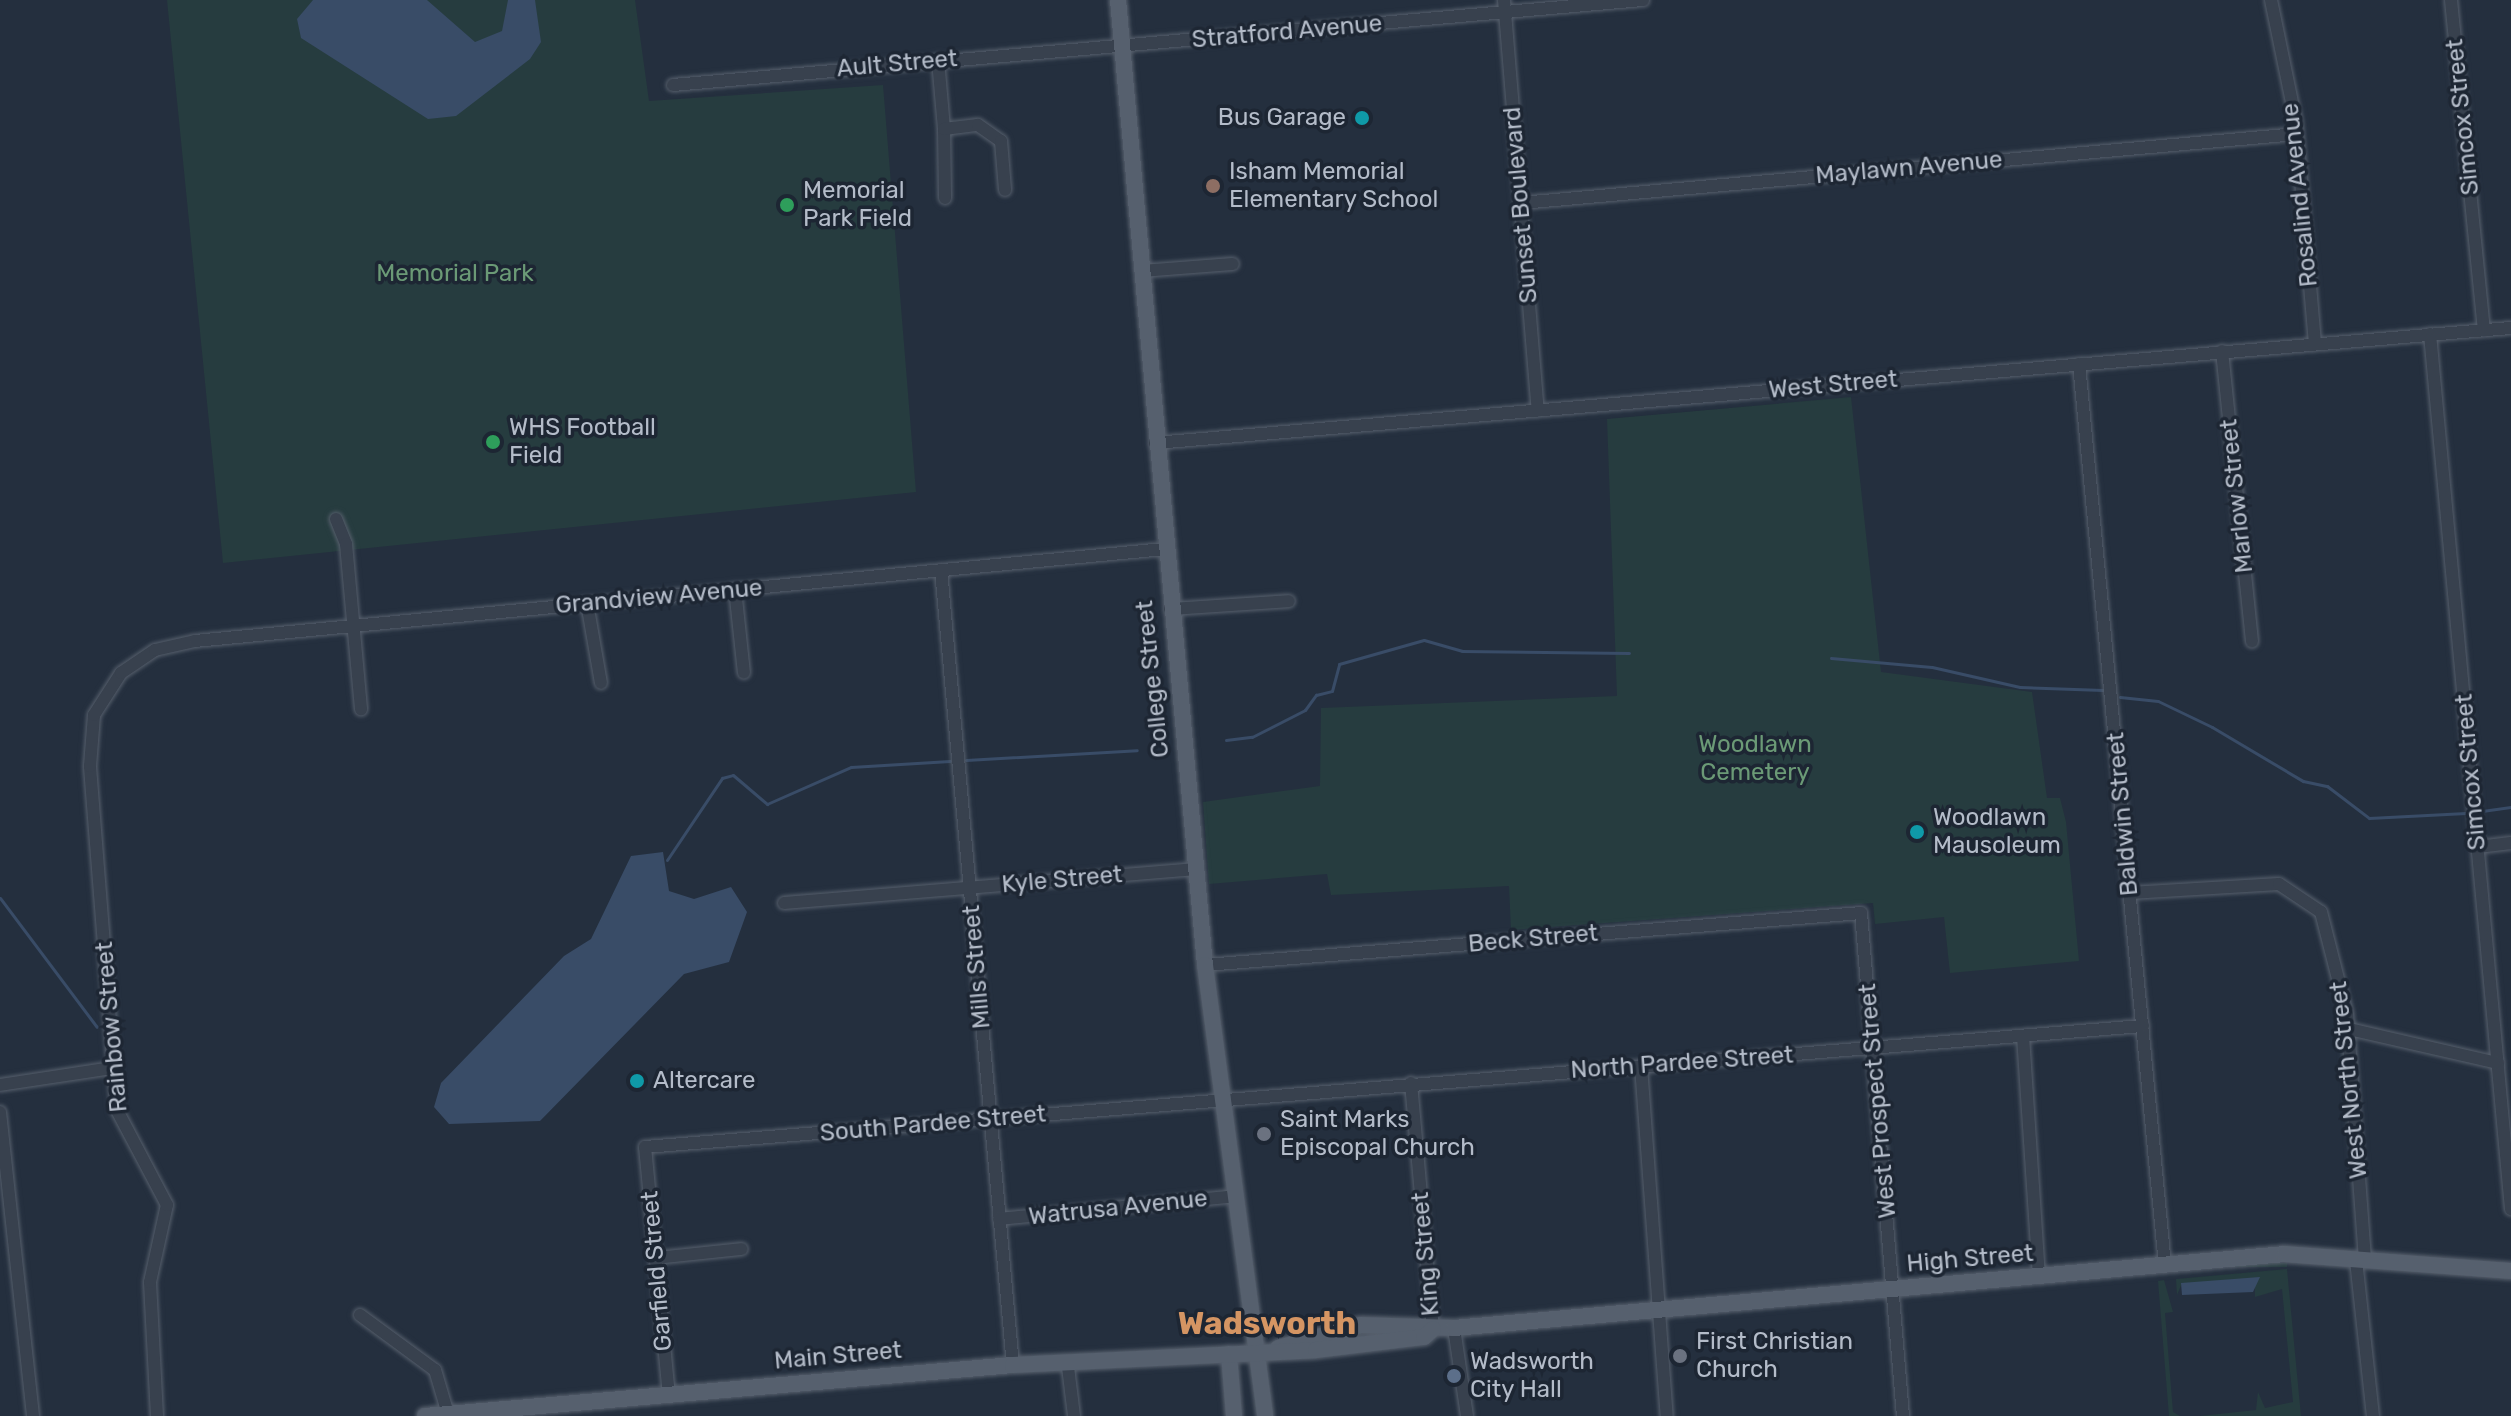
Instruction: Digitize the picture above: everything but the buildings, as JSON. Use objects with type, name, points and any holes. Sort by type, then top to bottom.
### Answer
[{"type":"main road","name":"College Street","points":[[1118,0],[1164,549],[1205,965],[1265,1416]]},
{"type":"main road","name":"High Street","points":[[1256,1351],[1361,1325],[1419,1321],[1433,1329],[1454,1328],[2285,1254],[2511,1271]]},
{"type":"main road","name":"Main Street","points":[[425,1416],[1013,1365],[1068,1367],[1256,1351]]},
{"type":"main road","points":[[1229,1354],[1234,1416]]},
{"type":"street","name":"Stratford Avenue","points":[[1122,46],[1504,6],[1643,0]]},
{"type":"street","name":"Rosalind Avenue","points":[[2271,0],[2297,134],[2315,344]]},
{"type":"street","name":"Simcox Street","points":[[2451,0],[2484,330]]},
{"type":"street","name":"Sunset Boulevard","points":[[1504,6],[1538,411]]},
{"type":"street","name":"Ault Street","points":[[673,85],[1122,46]]},
{"type":"street","points":[[938,60],[944,129],[945,198]]},
{"type":"street","points":[[944,129],[978,125],[1001,141],[1005,190]]},
{"type":"street","name":"Maylawn Avenue","points":[[1521,203],[2297,134]]},
{"type":"street","points":[[1141,271],[1233,264]]},
{"type":"street","name":"West Street","points":[[1155,443],[2511,328]]},
{"type":"street","name":"Simcox Street","points":[[2430,334],[2511,1209]]},
{"type":"street","name":"Marlow Street","points":[[2222,351],[2252,641]]},
{"type":"street","name":"Baldwin Street","points":[[2079,364],[2165,1265]]},
{"type":"street","points":[[336,519],[346,544],[361,709]]},
{"type":"street","name":"Grandview Avenue","points":[[155,650],[353,625],[1164,549]]},
{"type":"street","name":"Mills Street","points":[[941,570],[1013,1365]]},
{"type":"street","points":[[735,589],[744,673]]},
{"type":"street","points":[[1170,609],[1289,601]]},
{"type":"street","points":[[587,603],[601,683]]},
{"type":"street","name":"Rainbow Street","points":[[155,650],[113,681],[91,733],[113,1068],[122,1130],[166,1197],[150,1282],[157,1416]]},
{"type":"street","points":[[2478,847],[2511,843]]},
{"type":"street","name":"Kyle Street","points":[[784,903],[1197,869]]},
{"type":"street","name":"West North Street","points":[[2130,893],[2266,883],[2303,894],[2327,923],[2349,1029],[2360,1260],[2373,1416]]},
{"type":"street","name":"Beck Street","points":[[1205,965],[1861,913]]},
{"type":"street","name":"West Prospect Street","points":[[1861,913],[1875,1048],[1903,1416]]},
{"type":"street","name":"North Pardee Street","points":[[1221,1099],[2143,1026]]},
{"type":"street","points":[[2349,1029],[2498,1063]]},
{"type":"street","points":[[2023,1036],[2039,1277]]},
{"type":"street","points":[[1641,1066],[1655,1311],[1667,1416]]},
{"type":"street","points":[[0,1085],[113,1068]]},
{"type":"street","name":"King Street","points":[[1411,1083],[1433,1329]]},
{"type":"street","name":"South Pardee Street","points":[[645,1147],[1221,1099]]},
{"type":"street","points":[[0,1112],[3,1168],[33,1416]]},
{"type":"street","name":"Garfield Street","points":[[645,1147],[669,1396]]},
{"type":"street","name":"Watrusa Avenue","points":[[999,1219],[1237,1196]]},
{"type":"street","points":[[656,1258],[742,1249]]},
{"type":"street","points":[[360,1315],[435,1370],[448,1414]]},
{"type":"street","points":[[1454,1328],[1467,1416]]},
{"type":"street","points":[[1068,1367],[1074,1416]]},
{"type":"green space","name":"Memorial Park","points":[[167,0],[635,0],[649,101],[883,85],[916,492],[223,563]]},
{"type":"green space","name":"Woodlawn Cemetery","points":[[1851,397],[1881,672],[2032,692],[2047,798],[2060,798],[2066,822],[2079,961],[1950,973],[1944,917],[1875,924],[1873,903],[1511,930],[1509,886],[1331,895],[1327,874],[1209,884],[1203,802],[1320,786],[1321,708],[1617,696],[1607,419]]},
{"type":"green space","points":[[2180,1263],[2287,1263],[2287,1267],[2180,1267]]},
{"type":"green space","points":[[2287,1269],[2301,1416],[2200,1416],[2256,1410],[2258,1392],[2265,1408],[2293,1402],[2282,1289],[2255,1297],[2255,1287],[2182,1283],[2177,1295],[2176,1279]]},
{"type":"green space","points":[[2164,1280],[2173,1312],[2165,1313],[2173,1412],[2180,1416],[2169,1416],[2158,1281]]},
{"type":"water","points":[[313,0],[427,0],[475,42],[502,31],[508,0],[535,0],[541,42],[530,59],[456,116],[428,119],[301,38],[297,19]]},
{"type":"water","points":[[663,852],[669,891],[694,899],[731,887],[747,912],[729,962],[684,974],[540,1121],[449,1124],[434,1107],[441,1083],[564,956],[591,939],[631,856]]},
{"type":"water","points":[[2260,1277],[2253,1292],[2182,1295],[2181,1283]]},
{"type":"waterway","points":[[1226,740],[1252,737],[1305,710],[1316,695],[1332,691],[1339,664],[1424,640],[1462,651],[1629,653]]},
{"type":"waterway","points":[[1831,658],[1932,667],[2020,687],[2103,690]]},
{"type":"waterway","points":[[2120,697],[2158,701],[2212,727],[2303,781],[2327,786],[2369,818],[2466,813]]},
{"type":"waterway","points":[[966,760],[1137,750]]},
{"type":"waterway","points":[[667,860],[722,778],[733,775],[767,804],[851,767],[950,761]]},
{"type":"waterway","points":[[2482,811],[2511,807]]},
{"type":"waterway","points":[[0,898],[97,1027]]},
{"type":"place","name":"Bus Garage","points":[[1362,118]]},
{"type":"place","name":"Isham Memorial Elementary School","points":[[1213,186]]},
{"type":"place","name":"Memorial Park Field","points":[[787,205]]},
{"type":"place","name":"WHS Football Field","points":[[493,442]]},
{"type":"place","name":"Woodlawn Mausoleum","points":[[1917,832]]},
{"type":"place","name":"Altercare","points":[[637,1081]]},
{"type":"place","name":"Saint Marks Episcopal Church","points":[[1264,1134]]},
{"type":"place","name":"First Christian Church","points":[[1680,1356]]},
{"type":"place","name":"Wadsworth City Hall","points":[[1454,1376]]},
{"type":"district","name":"Wadsworth","points":[[1267,1323]]}]
